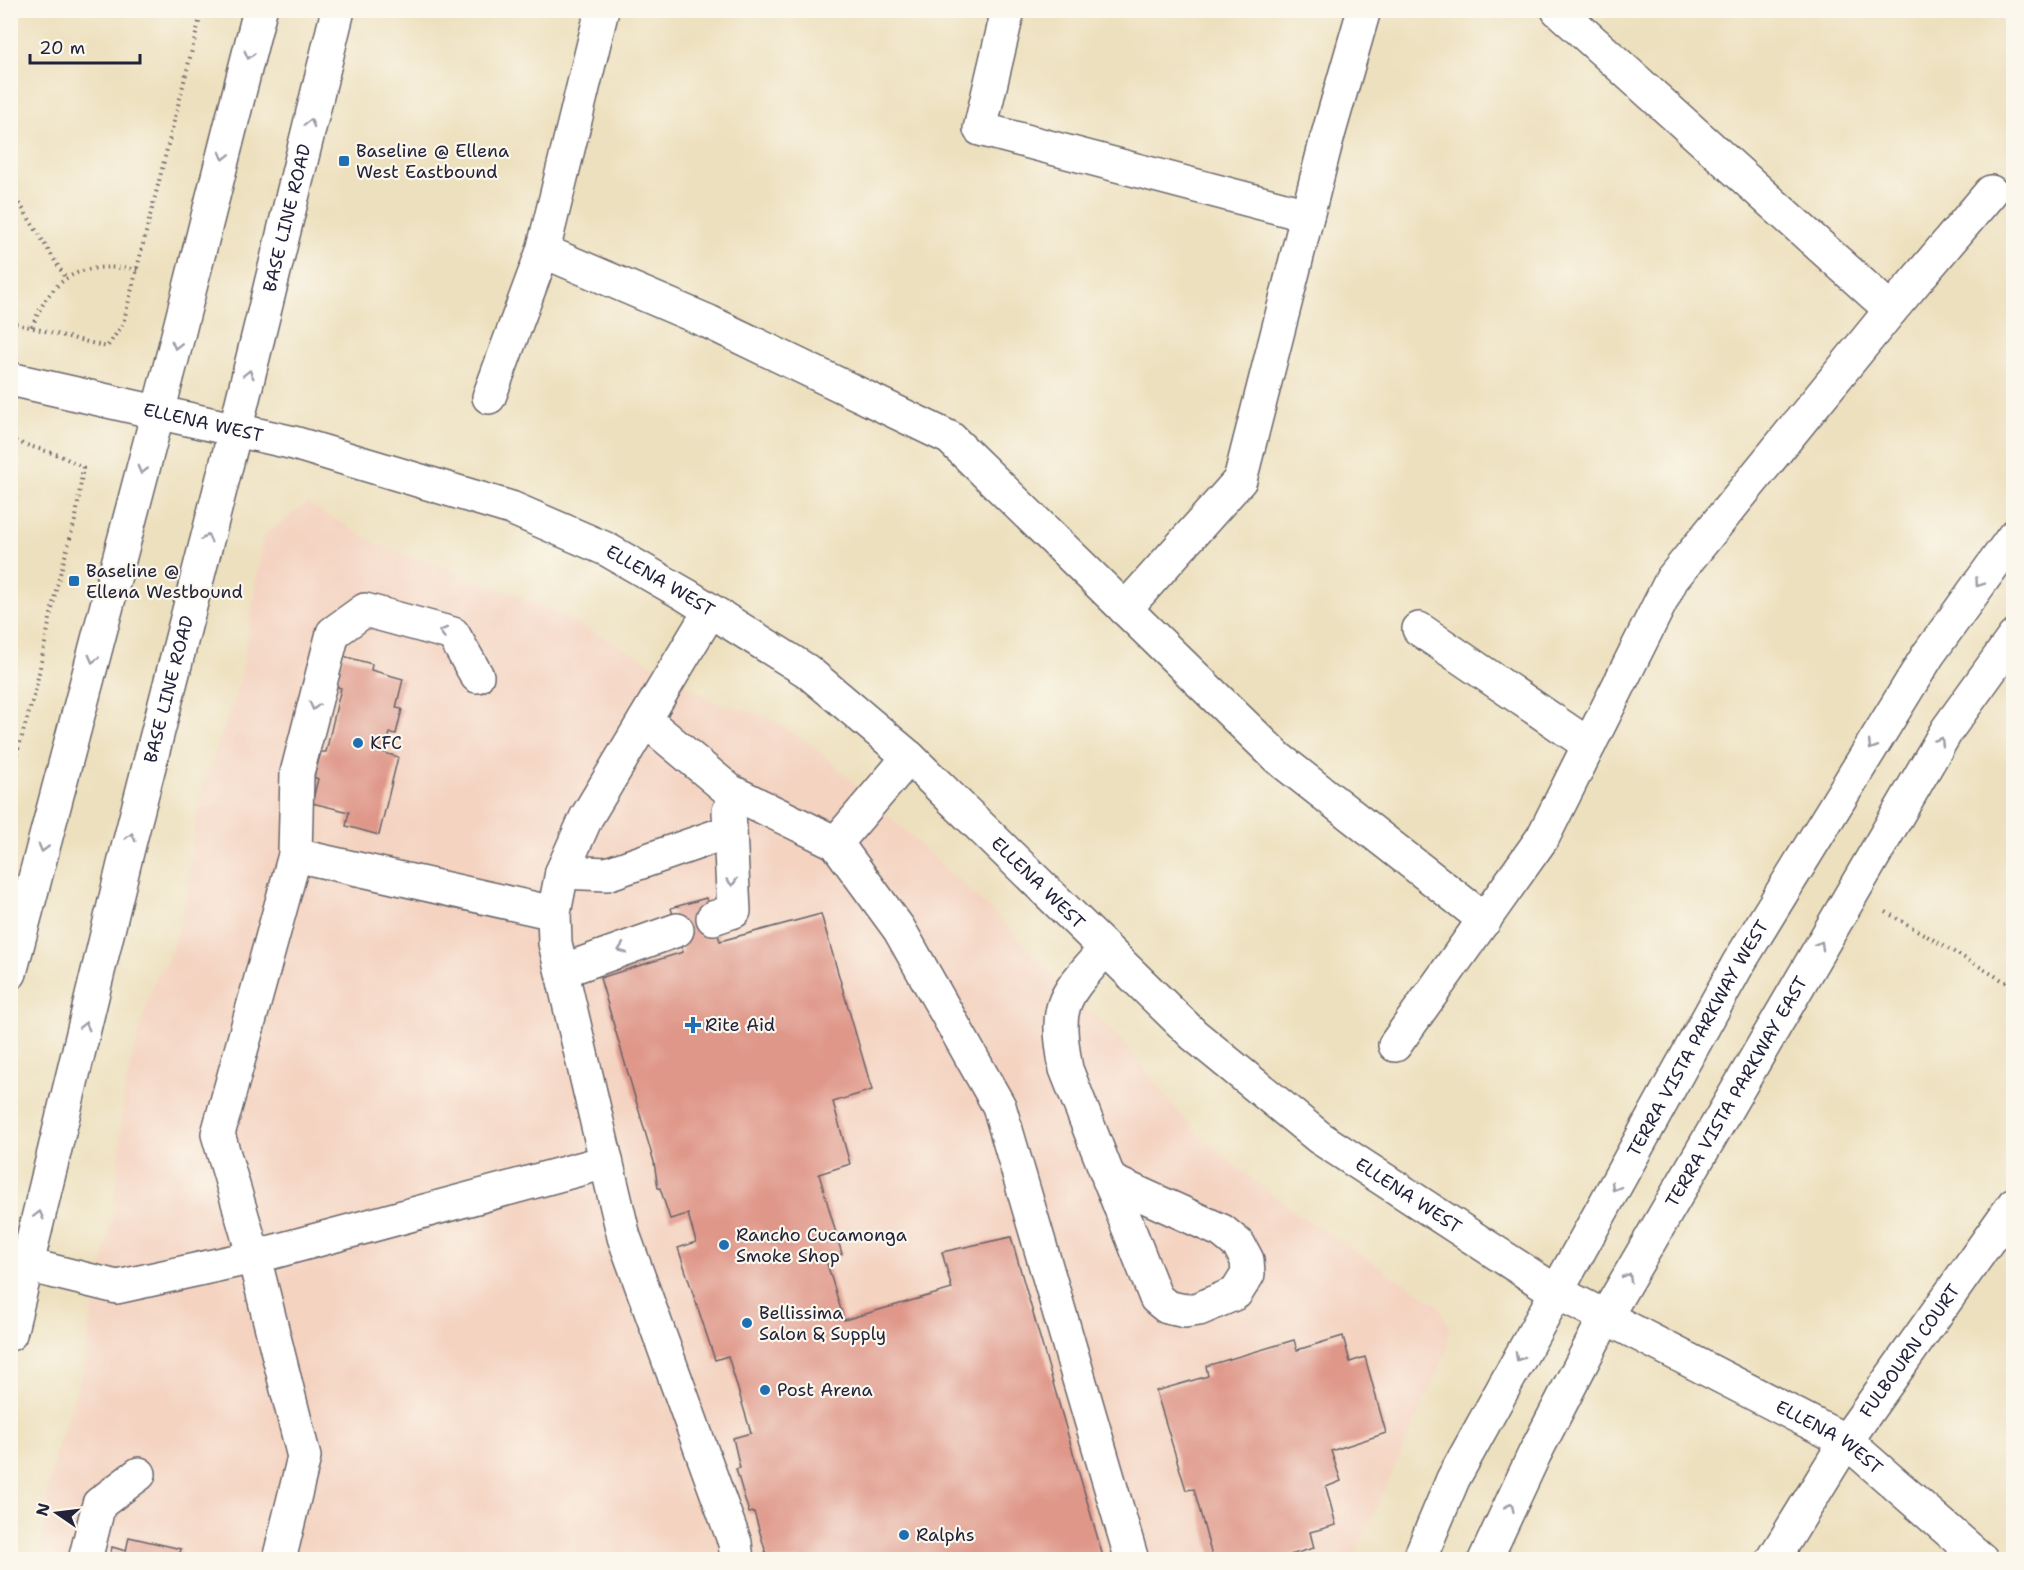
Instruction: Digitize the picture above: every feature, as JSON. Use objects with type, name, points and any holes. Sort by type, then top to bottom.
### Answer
[{"type":"street","points":[[10,973],[158,414],[260,10]]},
{"type":"street","name":"BASE LINE ROAD","points":[[10,1334],[130,841],[235,431],[338,10]]},
{"type":"street","points":[[489,397],[543,251],[602,10]]},
{"type":"street","points":[[1008,10],[981,129],[1307,215]]},
{"type":"street","points":[[1125,609],[1240,480],[1307,215],[1364,10]]},
{"type":"street","points":[[1558,10],[1891,310]]},
{"type":"street","points":[[1395,1045],[1543,837],[1672,579],[1891,310],[1991,192]]},
{"type":"street","points":[[543,251],[709,322],[950,438],[1278,758],[1485,920]]},
{"type":"street","name":"ELLENA WEST","points":[[10,379],[294,443],[511,508],[606,549],[710,611],[807,671],[909,757],[1194,1035],[1320,1138],[1555,1291],[1846,1441],[1982,1560]]},
{"type":"street","name":"TERRA VISTA PARKWAY WEST","points":[[1419,1560],[1453,1479],[1555,1291],[1650,1127],[1738,964],[1928,655],[2013,536]]},
{"type":"street","points":[[279,1560],[304,1457],[254,1257],[218,1134],[295,855],[297,773],[333,633],[365,610],[453,634],[477,676]]},
{"type":"street","points":[[710,611],[586,818],[562,872],[554,913],[555,943],[624,1237],[735,1543],[737,1560]]},
{"type":"street","points":[[1419,629],[1589,745]]},
{"type":"street","name":"TERRA VISTA PARKWAY EAST","points":[[1485,1560],[1534,1455],[1606,1316],[1941,740],[2013,637]]},
{"type":"street","points":[[645,720],[730,791],[836,843],[899,929],[999,1106],[1132,1560]]},
{"type":"street","points":[[836,843],[909,757]]},
{"type":"street","points":[[713,918],[734,911],[728,832],[730,791]]},
{"type":"street","points":[[562,872],[608,874],[728,832]]},
{"type":"street","points":[[295,855],[554,913]]},
{"type":"street","points":[[562,971],[677,930]]},
{"type":"street","points":[[1105,949],[1071,988],[1062,1006],[1059,1031],[1066,1069],[1109,1180]]},
{"type":"street","points":[[27,1265],[117,1287],[254,1257],[606,1162]]},
{"type":"street","name":"FULBOURN COURT","points":[[1773,1560],[1846,1441],[2013,1204]]},
{"type":"street","points":[[85,1560],[99,1504],[139,1474]]},
{"type":"path","points":[[10,322],[107,347],[123,324],[202,10]]},
{"type":"path","points":[[10,188],[65,277]]},
{"type":"path","points":[[32,327],[49,292],[65,277],[93,267],[111,266],[138,270]]},
{"type":"path","points":[[10,440],[59,455],[82,467],[76,517],[57,585],[35,692],[10,776]]},
{"type":"path","points":[[1886,912],[2013,987]]},
{"type":"shaded area","points":[[307,503],[375,543],[448,568],[547,608],[632,652],[717,704],[759,713],[819,751],[1000,919],[1086,1011],[1099,1018],[1128,1047],[1179,1113],[1207,1143],[1290,1209],[1439,1305],[1449,1328],[1448,1349],[1353,1559],[40,1560],[48,1484],[83,1370],[89,1328],[113,1216],[125,1086],[148,998],[157,975],[167,961],[178,932],[185,904],[198,801],[235,696],[243,664],[263,536]]},
{"type":"building","name":"KFC","points":[[343,656],[372,664],[371,670],[403,679],[396,708],[402,709],[396,734],[390,733],[385,753],[398,757],[379,835],[346,826],[349,812],[312,803],[318,779],[314,777],[321,752],[326,752],[341,688],[335,686]]},
{"type":"building","points":[[706,898],[720,941],[821,914],[872,1090],[833,1102],[850,1164],[819,1174],[842,1254],[826,1260],[844,1320],[952,1289],[942,1252],[1011,1237],[1104,1560],[768,1560],[754,1512],[749,1513],[736,1469],[740,1468],[733,1438],[751,1433],[728,1356],[715,1360],[678,1248],[696,1242],[688,1214],[670,1219],[660,1188],[658,1188],[654,1162],[600,978],[683,952],[671,908]]},
{"type":"building","points":[[1343,1336],[1350,1362],[1365,1357],[1386,1433],[1331,1451],[1341,1481],[1326,1487],[1336,1525],[1310,1532],[1314,1548],[1273,1560],[1213,1560],[1194,1489],[1186,1490],[1156,1391],[1208,1376],[1206,1366],[1294,1340],[1297,1350]]},
{"type":"building","points":[[129,1537],[181,1549],[178,1560],[109,1560],[112,1547],[126,1551]]},
{"type":"place","name":"Baseline @ Ellena West Eastbound","points":[[344,161]]},
{"type":"place","name":"Baseline @ Ellena Westbound","points":[[74,581]]},
{"type":"place","name":"KFC","points":[[358,743]]},
{"type":"place","name":"Rite Aid","points":[[693,1025]]},
{"type":"place","name":"Rancho Cucamonga Smoke Shop","points":[[724,1245]]},
{"type":"place","name":"Bellissima Salon & Supply","points":[[747,1323]]},
{"type":"place","name":"Post Arena","points":[[765,1390]]},
{"type":"place","name":"Ralphs","points":[[904,1535]]}]
